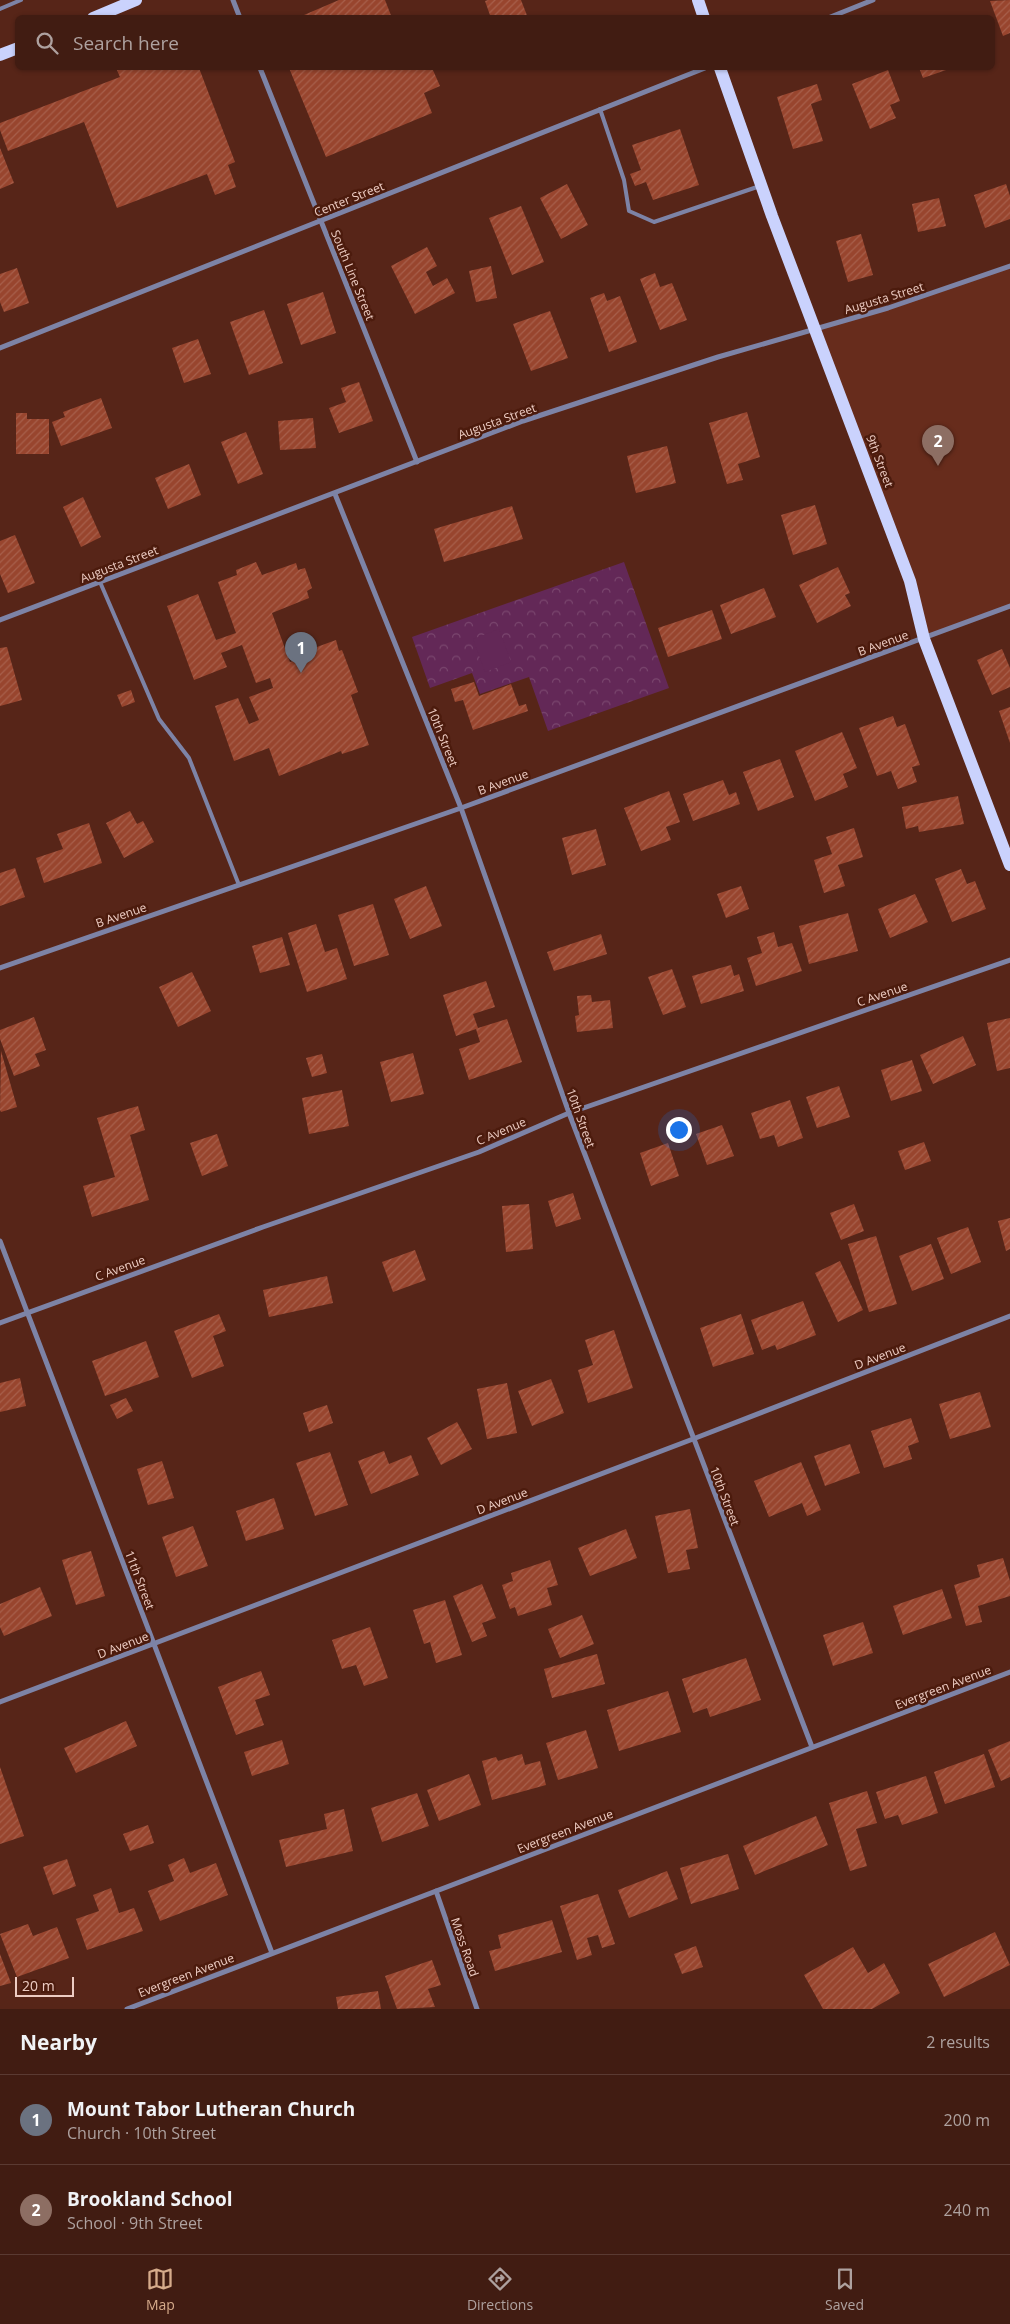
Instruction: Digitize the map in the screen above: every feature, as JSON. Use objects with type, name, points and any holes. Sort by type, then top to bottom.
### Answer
[{"type":"main road","points":[[698,0],[703,15]]},
{"type":"main road","points":[[100,15],[131,1]]},
{"type":"main road","points":[[1,51],[15,49]]},
{"type":"main road","name":"9th Street","points":[[721,70],[761,186],[910,581],[924,639],[1010,865]]},
{"type":"street","points":[[233,0],[239,15]]},
{"type":"street","points":[[836,15],[873,0]]},
{"type":"street","name":"South Line Street","points":[[261,70],[417,462]]},
{"type":"street","name":"Center Street","points":[[0,348],[699,70]]},
{"type":"street","name":"Augusta Street","points":[[0,620],[523,421],[814,328],[888,308],[1010,266]]},
{"type":"street","name":"10th Street","points":[[335,494],[461,808],[569,1114],[812,1747]]},
{"type":"street","name":"B Avenue","points":[[0,968],[461,808],[1010,606]]},
{"type":"street","name":"C Avenue","points":[[0,1323],[263,1226],[479,1152],[569,1114],[1010,960]]},
{"type":"street","name":"11th Street","points":[[0,1241],[272,1953]]},
{"type":"street","name":"D Avenue","points":[[0,1702],[693,1439],[1010,1316]]},
{"type":"street","name":"Evergreen Avenue","points":[[127,2009],[1010,1672]]},
{"type":"street","name":"Moss Road","points":[[436,1891],[477,2009]]},
{"type":"lane","points":[[0,8],[21,0]]},
{"type":"lane","points":[[600,109],[622,172],[629,210],[654,222],[761,186]]},
{"type":"lane","points":[[100,582],[159,719],[189,758],[239,885]]},
{"type":"shaded area","points":[[1010,266],[1010,606],[924,639],[814,328],[888,308]]},
{"type":"green space","points":[[624,562],[669,688],[548,731],[529,677],[480,694],[472,673],[430,688],[412,637]]},
{"type":"green space","points":[[499,629],[511,662],[485,672],[473,639]]},
{"type":"building","points":[[339,0],[385,0],[391,15],[304,15]]},
{"type":"building","points":[[521,0],[527,15],[490,15],[485,1]]},
{"type":"building","points":[[1010,0],[1010,33],[1003,36],[990,1]]},
{"type":"building","points":[[117,70],[200,70],[235,162],[228,165],[236,187],[215,195],[207,174],[117,208],[84,122],[8,151],[0,130],[0,123],[120,77]]},
{"type":"building","points":[[290,70],[433,70],[440,86],[424,93],[432,113],[326,157]]},
{"type":"building","points":[[888,70],[900,101],[890,105],[896,118],[870,129],[852,84]]},
{"type":"building","points":[[920,70],[946,70],[923,78]]},
{"type":"building","points":[[817,84],[822,100],[811,104],[823,141],[793,149],[777,97]]},
{"type":"building","points":[[680,129],[699,185],[653,200],[646,182],[635,186],[630,174],[641,170],[632,145]]},
{"type":"building","points":[[0,148],[14,183],[0,189]]},
{"type":"building","points":[[567,184],[588,225],[561,239],[540,198]]},
{"type":"building","points":[[1006,184],[1010,196],[1010,219],[985,228],[974,195]]},
{"type":"building","points":[[939,198],[946,226],[918,232],[912,204]]},
{"type":"building","points":[[521,206],[544,262],[512,275],[489,218]]},
{"type":"building","points":[[861,234],[873,275],[848,282],[836,241]]},
{"type":"building","points":[[427,247],[437,266],[426,272],[433,286],[447,278],[455,293],[415,314],[391,266]]},
{"type":"building","points":[[491,266],[497,298],[476,302],[469,271]]},
{"type":"building","points":[[17,268],[29,303],[4,312],[0,302],[0,274]]},
{"type":"building","points":[[655,273],[660,287],[672,283],[687,320],[660,330],[640,279]]},
{"type":"building","points":[[323,292],[336,333],[301,345],[287,304]]},
{"type":"building","points":[[604,293],[607,301],[620,296],[637,342],[609,352],[590,298]]},
{"type":"building","points":[[264,310],[283,363],[249,375],[230,322]]},
{"type":"building","points":[[550,311],[568,358],[531,371],[513,324]]},
{"type":"building","points":[[198,339],[211,374],[184,383],[172,348]]},
{"type":"building","points":[[359,382],[373,421],[339,433],[329,408],[346,402],[341,388]]},
{"type":"building","points":[[101,398],[112,428],[61,446],[52,422],[65,417],[63,412]]},
{"type":"building","points":[[747,412],[760,457],[738,464],[743,480],[727,484],[709,423]]},
{"type":"building","points":[[16,413],[27,413],[27,419],[49,419],[49,454],[16,454]]},
{"type":"building","points":[[313,418],[316,448],[280,450],[278,421]]},
{"type":"building","points":[[246,432],[263,474],[238,484],[221,442]]},
{"type":"building","points":[[667,446],[676,483],[636,493],[627,456]]},
{"type":"building","points":[[189,464],[201,495],[168,509],[155,478]]},
{"type":"building","points":[[83,497],[101,537],[81,547],[63,507]]},
{"type":"building","points":[[815,505],[827,544],[793,555],[781,515]]},
{"type":"building","points":[[512,506],[523,539],[444,562],[434,529]]},
{"type":"building","points":[[15,535],[35,583],[8,593],[0,574],[0,541]]},
{"type":"building","points":[[256,562],[262,575],[296,563],[298,570],[305,568],[312,588],[307,591],[309,598],[272,613],[290,662],[308,656],[306,651],[336,640],[339,651],[342,650],[358,692],[351,695],[369,745],[342,754],[341,751],[279,776],[269,748],[234,761],[215,706],[238,698],[249,724],[259,720],[249,697],[273,688],[270,678],[256,683],[242,645],[221,653],[227,667],[194,680],[167,606],[198,594],[216,640],[236,633],[218,582],[237,575],[236,570]]},
{"type":"building","points":[[838,567],[850,593],[845,595],[851,606],[817,623],[799,585]]},
{"type":"building","points":[[764,588],[776,617],[731,634],[720,605]]},
{"type":"building","points":[[712,610],[722,639],[668,657],[658,628]]},
{"type":"building","points":[[7,647],[22,700],[0,706],[0,648]]},
{"type":"building","points":[[1002,649],[1010,668],[1010,687],[992,695],[977,660]]},
{"type":"building","points":[[474,682],[479,696],[511,684],[519,706],[526,704],[528,711],[473,730],[463,700],[455,702],[451,689]]},
{"type":"building","points":[[131,690],[135,702],[122,707],[117,695]]},
{"type":"building","points":[[1010,707],[1010,743],[999,711]]},
{"type":"building","points":[[893,716],[897,727],[905,724],[920,765],[912,767],[917,782],[898,789],[891,771],[877,776],[859,728]]},
{"type":"building","points":[[842,732],[857,768],[843,774],[848,787],[815,801],[795,751]]},
{"type":"building","points":[[780,759],[794,797],[758,811],[743,772]]},
{"type":"building","points":[[723,780],[729,795],[736,792],[740,804],[693,821],[683,794]]},
{"type":"building","points":[[669,791],[680,822],[666,827],[671,840],[641,851],[624,808]]},
{"type":"building","points":[[958,796],[964,824],[919,832],[918,826],[906,829],[902,807]]},
{"type":"building","points":[[130,811],[137,824],[143,821],[154,842],[124,858],[106,823]]},
{"type":"building","points":[[89,823],[102,863],[44,883],[36,858],[63,849],[57,834]]},
{"type":"building","points":[[854,828],[863,857],[838,865],[845,886],[824,893],[814,860],[832,854],[826,837]]},
{"type":"building","points":[[596,829],[606,865],[572,875],[562,838]]},
{"type":"building","points":[[15,868],[25,897],[0,906],[0,873]]},
{"type":"building","points":[[961,869],[967,884],[975,881],[986,909],[952,922],[935,879]]},
{"type":"building","points":[[426,886],[442,926],[410,939],[394,899]]},
{"type":"building","points":[[741,886],[749,909],[726,918],[717,894]]},
{"type":"building","points":[[915,894],[928,922],[890,938],[878,909]]},
{"type":"building","points":[[373,904],[389,955],[354,966],[338,915]]},
{"type":"building","points":[[848,913],[858,951],[809,964],[799,926]]},
{"type":"building","points":[[316,924],[325,952],[337,948],[347,979],[307,992],[288,933]]},
{"type":"building","points":[[774,932],[778,947],[792,943],[802,971],[756,986],[747,958],[762,953],[757,937]]},
{"type":"building","points":[[601,934],[607,954],[554,971],[547,952]]},
{"type":"building","points":[[282,937],[290,965],[260,973],[252,946]]},
{"type":"building","points":[[731,965],[734,976],[739,974],[744,991],[701,1004],[692,976]]},
{"type":"building","points":[[672,969],[686,1007],[663,1015],[648,977]]},
{"type":"building","points":[[192,972],[211,1011],[178,1027],[159,987]]},
{"type":"building","points":[[486,981],[495,1007],[473,1014],[478,1028],[507,1019],[522,1062],[469,1080],[459,1049],[480,1042],[476,1029],[456,1036],[443,995]]},
{"type":"building","points":[[591,995],[592,1002],[610,1000],[613,1028],[577,1032],[575,1016],[579,1015],[577,996]]},
{"type":"building","points":[[34,1017],[46,1050],[35,1054],[40,1066],[14,1076],[0,1039],[0,1030]]},
{"type":"building","points":[[1010,1018],[1010,1068],[997,1071],[987,1023]]},
{"type":"building","points":[[963,1036],[976,1065],[933,1084],[920,1055]]},
{"type":"building","points":[[1,1051],[17,1107],[1,1112],[0,1110]]},
{"type":"building","points":[[413,1053],[424,1094],[391,1102],[380,1062]]},
{"type":"building","points":[[322,1054],[327,1073],[312,1077],[306,1058]]},
{"type":"building","points":[[912,1060],[922,1091],[891,1101],[881,1070]]},
{"type":"building","points":[[839,1086],[850,1117],[817,1128],[806,1097]]},
{"type":"building","points":[[342,1090],[349,1126],[309,1134],[302,1098]]},
{"type":"building","points":[[790,1100],[803,1138],[778,1147],[774,1135],[760,1139],[751,1113]]},
{"type":"building","points":[[138,1106],[145,1130],[130,1135],[149,1200],[92,1217],[83,1186],[115,1177],[97,1118]]},
{"type":"building","points":[[722,1125],[734,1156],[707,1165],[696,1134]]},
{"type":"building","points":[[217,1134],[228,1166],[202,1176],[190,1143]]},
{"type":"building","points":[[924,1142],[931,1161],[905,1170],[898,1151]]},
{"type":"building","points":[[668,1143],[679,1176],[651,1186],[640,1153]]},
{"type":"building","points":[[573,1193],[581,1219],[556,1227],[548,1201]]},
{"type":"building","points":[[529,1204],[533,1249],[506,1252],[502,1206]]},
{"type":"building","points":[[854,1204],[864,1231],[841,1240],[830,1213]]},
{"type":"building","points":[[1010,1218],[1010,1249],[1006,1251],[998,1221]]},
{"type":"building","points":[[968,1227],[981,1262],[951,1274],[937,1238]]},
{"type":"building","points":[[876,1236],[897,1304],[869,1312],[848,1244]]},
{"type":"building","points":[[931,1244],[944,1279],[912,1291],[899,1256]]},
{"type":"building","points":[[415,1250],[426,1280],[393,1292],[382,1262]]},
{"type":"building","points":[[840,1261],[863,1310],[838,1322],[815,1273]]},
{"type":"building","points":[[327,1276],[333,1303],[269,1317],[263,1290]]},
{"type":"building","points":[[803,1301],[816,1335],[777,1350],[775,1345],[762,1350],[751,1320]]},
{"type":"building","points":[[219,1314],[226,1331],[213,1336],[224,1366],[192,1378],[174,1331]]},
{"type":"building","points":[[741,1314],[754,1354],[713,1367],[700,1328]]},
{"type":"building","points":[[614,1330],[633,1388],[588,1403],[578,1370],[593,1365],[585,1340]]},
{"type":"building","points":[[146,1341],[159,1377],[105,1396],[92,1361]]},
{"type":"building","points":[[20,1378],[26,1406],[0,1412],[0,1383]]},
{"type":"building","points":[[551,1379],[564,1413],[532,1426],[518,1391]]},
{"type":"building","points":[[507,1383],[517,1433],[487,1439],[477,1389]]},
{"type":"building","points":[[980,1392],[991,1427],[950,1439],[939,1404]]},
{"type":"building","points":[[126,1398],[133,1411],[117,1419],[110,1405]]},
{"type":"building","points":[[327,1405],[333,1423],[309,1432],[303,1413]]},
{"type":"building","points":[[911,1418],[919,1442],[908,1446],[912,1459],[884,1468],[871,1431]]},
{"type":"building","points":[[457,1422],[472,1449],[441,1465],[427,1438]]},
{"type":"building","points":[[850,1444],[860,1473],[825,1486],[814,1456]]},
{"type":"building","points":[[384,1451],[389,1464],[411,1455],[419,1475],[371,1494],[358,1461]]},
{"type":"building","points":[[330,1452],[348,1505],[315,1516],[296,1463]]},
{"type":"building","points":[[162,1461],[174,1498],[148,1505],[137,1469]]},
{"type":"building","points":[[801,1462],[821,1510],[807,1516],[802,1503],[769,1517],[754,1481]]},
{"type":"building","points":[[274,1498],[284,1529],[246,1541],[236,1511]]},
{"type":"building","points":[[690,1509],[698,1548],[686,1550],[690,1569],[668,1573],[655,1516]]},
{"type":"building","points":[[193,1526],[208,1566],[176,1577],[162,1537]]},
{"type":"building","points":[[626,1529],[637,1558],[590,1576],[578,1548]]},
{"type":"building","points":[[91,1551],[105,1596],[76,1605],[62,1560]]},
{"type":"building","points":[[1003,1558],[1010,1581],[1010,1596],[978,1606],[982,1622],[966,1626],[954,1585],[980,1577],[977,1565]]},
{"type":"building","points":[[550,1560],[558,1585],[547,1588],[552,1605],[518,1616],[515,1607],[510,1609],[502,1585],[513,1581],[511,1573]]},
{"type":"building","points":[[482,1584],[496,1618],[482,1623],[487,1636],[472,1642],[453,1596]]},
{"type":"building","points":[[40,1587],[52,1616],[4,1636],[0,1627],[0,1604]]},
{"type":"building","points":[[942,1589],[952,1618],[903,1635],[893,1606]]},
{"type":"building","points":[[445,1600],[462,1655],[436,1663],[430,1642],[424,1644],[413,1610]]},
{"type":"building","points":[[582,1615],[594,1644],[560,1658],[548,1629]]},
{"type":"building","points":[[863,1622],[873,1653],[833,1666],[823,1635]]},
{"type":"building","points":[[370,1627],[388,1678],[364,1686],[356,1665],[342,1669],[332,1640]]},
{"type":"building","points":[[597,1654],[605,1684],[552,1698],[544,1669]]},
{"type":"building","points":[[746,1658],[761,1700],[710,1717],[707,1708],[693,1713],[682,1679]]},
{"type":"building","points":[[261,1671],[270,1695],[255,1700],[264,1725],[236,1735],[218,1687]]},
{"type":"building","points":[[668,1691],[681,1732],[619,1751],[607,1710]]},
{"type":"building","points":[[126,1721],[137,1746],[76,1773],[64,1748]]},
{"type":"building","points":[[586,1730],[598,1768],[558,1780],[546,1743]]},
{"type":"building","points":[[282,1740],[289,1764],[252,1776],[244,1752]]},
{"type":"building","points":[[1010,1741],[1010,1777],[1001,1781],[988,1750]]},
{"type":"building","points":[[522,1754],[525,1765],[540,1761],[546,1785],[492,1800],[482,1761],[496,1757],[498,1761]]},
{"type":"building","points":[[984,1754],[995,1787],[945,1804],[934,1772]]},
{"type":"building","points":[[0,1767],[24,1836],[0,1844]]},
{"type":"building","points":[[469,1774],[481,1805],[439,1821],[427,1790]]},
{"type":"building","points":[[926,1776],[938,1813],[902,1825],[898,1815],[885,1819],[876,1792]]},
{"type":"building","points":[[867,1791],[877,1823],[856,1829],[867,1866],[850,1871],[829,1803]]},
{"type":"building","points":[[417,1793],[429,1826],[382,1842],[371,1808]]},
{"type":"building","points":[[344,1809],[353,1851],[286,1867],[279,1840],[327,1829],[324,1814]]},
{"type":"building","points":[[816,1816],[828,1845],[755,1875],[743,1846]]},
{"type":"building","points":[[148,1825],[154,1843],[130,1851],[123,1834]]},
{"type":"building","points":[[728,1854],[739,1889],[691,1904],[680,1868]]},
{"type":"building","points":[[184,1858],[190,1873],[216,1863],[228,1895],[160,1921],[148,1891],[174,1881],[168,1865]]},
{"type":"building","points":[[67,1859],[76,1886],[53,1895],[43,1867]]},
{"type":"building","points":[[667,1871],[678,1899],[629,1918],[618,1890]]},
{"type":"building","points":[[111,1888],[119,1913],[134,1908],[143,1931],[87,1950],[76,1919],[99,1911],[93,1895]]},
{"type":"building","points":[[598,1894],[615,1944],[602,1948],[598,1935],[587,1938],[592,1955],[577,1960],[560,1906]]},
{"type":"building","points":[[552,1920],[562,1952],[495,1971],[489,1951],[501,1948],[498,1935]]},
{"type":"building","points":[[28,1924],[33,1936],[57,1927],[69,1958],[17,1977],[0,1934]]},
{"type":"building","points":[[995,1932],[1010,1965],[944,1997],[928,1964]]},
{"type":"building","points":[[696,1946],[703,1967],[682,1974],[674,1954]]},
{"type":"building","points":[[853,1947],[868,1973],[884,1963],[900,1993],[872,2009],[823,2009],[804,1975]]},
{"type":"building","points":[[0,1954],[11,1983],[0,1986]]},
{"type":"building","points":[[432,1960],[441,1985],[428,1989],[435,2007],[397,2009],[385,1976]]},
{"type":"building","points":[[378,1991],[381,2009],[338,2009],[336,1997]]},
{"type":"place","name":"Brookland School","points":[[938,466]]},
{"type":"place","name":"Mount Tabor Lutheran Church","points":[[301,673]]}]
